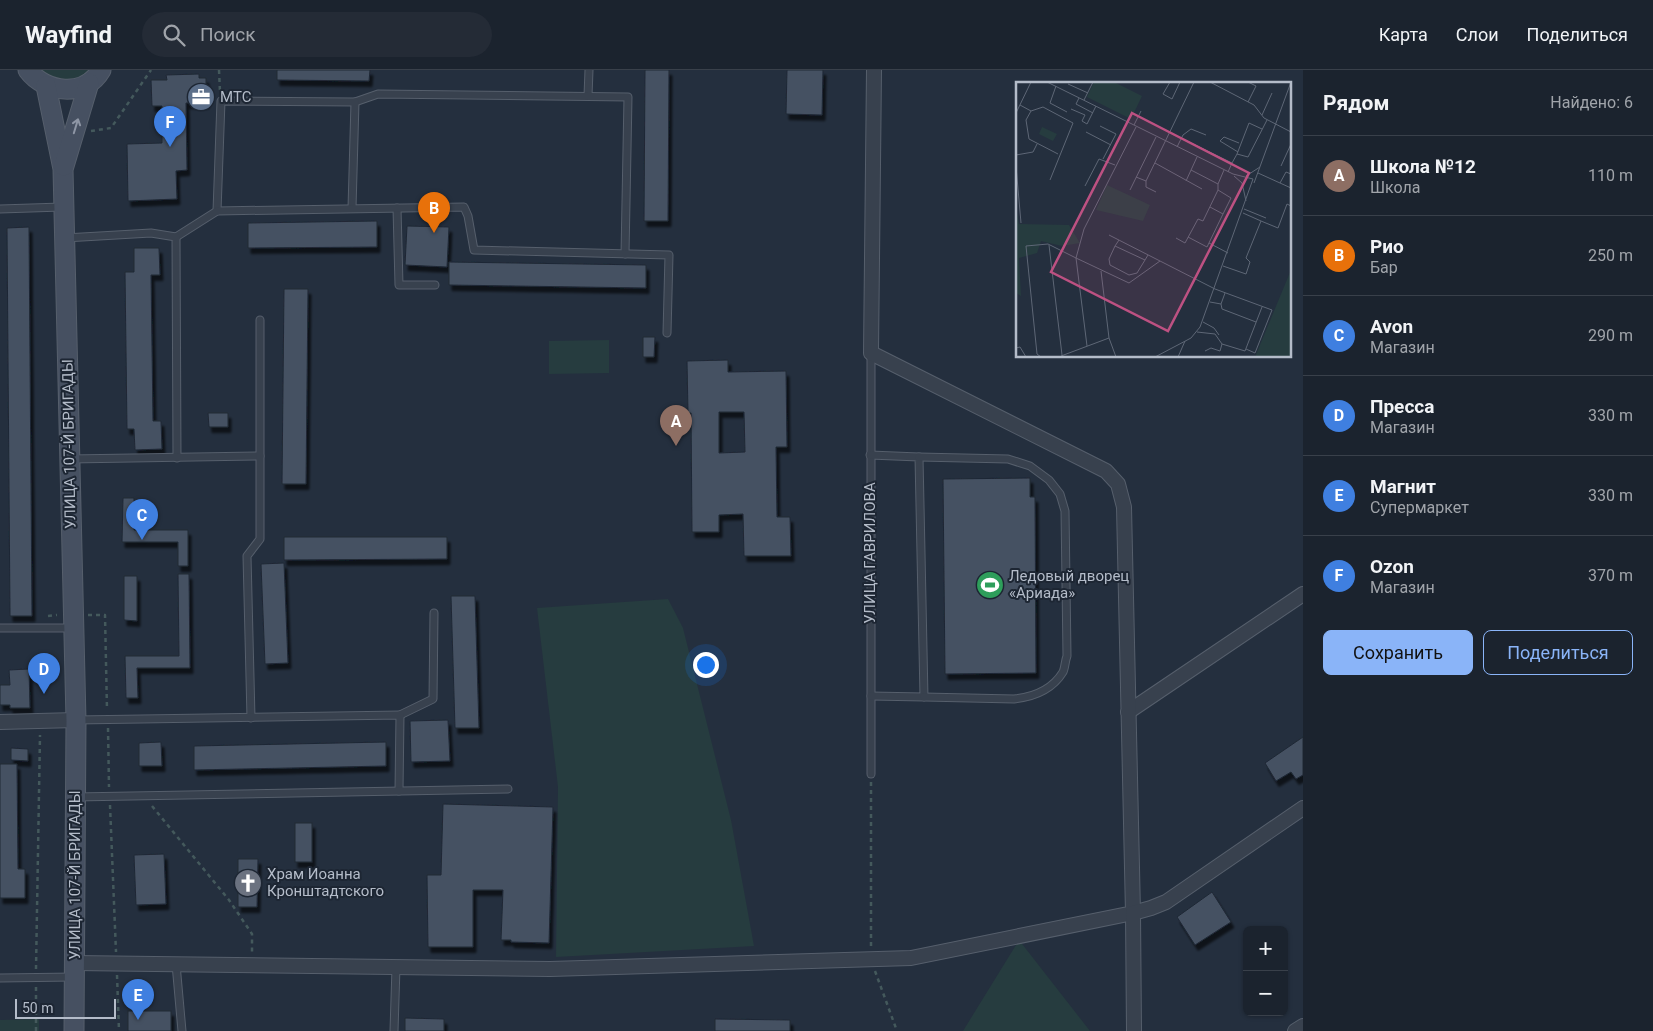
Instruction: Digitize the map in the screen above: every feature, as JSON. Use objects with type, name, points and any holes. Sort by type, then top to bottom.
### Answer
[{"type":"main road","points":[[32,76],[61,90],[75,88],[95,76]]},
{"type":"main road","points":[[32,76],[63,169]]},
{"type":"main road","points":[[63,169],[95,76]]},
{"type":"main road","name":"УЛИЦА 107-Й БРИГАДЫ","points":[[63,169],[76,720],[74,1031]]},
{"type":"street","name":"УЛИЦА ГАВРИЛОВА","points":[[871,353],[874,70]]},
{"type":"street","points":[[871,353],[1106,471],[1118,484],[1124,507],[1134,1031]]},
{"type":"street","points":[[1128,712],[1303,594]]},
{"type":"street","points":[[0,722],[76,720]]},
{"type":"street","points":[[74,970],[116,962],[550,969],[912,958],[1151,908],[1166,902],[1303,808]]},
{"type":"street","points":[[1295,1031],[1303,1026]]},
{"type":"lane","points":[[588,96],[589,70]]},
{"type":"lane","points":[[217,211],[221,101],[355,102],[378,94],[628,97],[625,254]]},
{"type":"lane","points":[[352,208],[355,102]]},
{"type":"lane","points":[[0,209],[64,206]]},
{"type":"lane","points":[[64,238],[151,233],[176,237],[217,211],[464,207],[468,216],[474,250],[669,255],[667,332]]},
{"type":"lane","points":[[397,208],[398,285],[435,285]]},
{"type":"lane","points":[[176,237],[177,458]]},
{"type":"lane","points":[[251,718],[247,556],[260,539],[260,320]]},
{"type":"lane","name":"УЛИЦА ГАВРИЛОВА","points":[[871,353],[871,774]]},
{"type":"lane","points":[[870,455],[1008,459],[1030,466],[1049,480],[1060,494],[1065,511],[1066,656],[1063,671],[1054,682],[1041,692],[1028,698],[1014,700],[871,696]]},
{"type":"lane","points":[[70,459],[260,456]]},
{"type":"lane","points":[[919,457],[924,697]]},
{"type":"lane","points":[[76,720],[400,715],[434,699],[434,613]]},
{"type":"lane","points":[[0,628],[73,622]]},
{"type":"lane","points":[[400,715],[400,791]]},
{"type":"lane","points":[[75,797],[508,789]]},
{"type":"lane","points":[[176,964],[182,1031]]},
{"type":"lane","points":[[394,1031],[396,967]]},
{"type":"lane","points":[[0,978],[36,977],[74,970]]},
{"type":"path","points":[[87,132],[111,128],[152,70]]},
{"type":"path","points":[[219,70],[221,101]]},
{"type":"path","points":[[48,616],[73,622],[105,615],[109,796],[119,1031]]},
{"type":"path","points":[[36,1031],[41,721]]},
{"type":"path","points":[[871,774],[871,960],[897,1031]]},
{"type":"path","points":[[142,796],[154,808],[229,900],[252,934],[253,965]]},
{"type":"green space","points":[[39,70],[91,70],[78,78],[59,80]]},
{"type":"green space","points":[[609,340],[609,373],[549,374],[549,341]]},
{"type":"green space","points":[[668,599],[683,628],[731,820],[754,946],[556,957],[558,787],[537,608]]},
{"type":"green space","points":[[1019,940],[1090,1031],[963,1031]]},
{"type":"green space","points":[[39,1019],[39,1031],[0,1031],[0,1020]]},
{"type":"building","points":[[277,70],[370,70],[369,81],[277,80]]},
{"type":"building","points":[[645,70],[669,70],[668,221],[644,221]]},
{"type":"building","points":[[787,70],[823,70],[822,115],[786,114]]},
{"type":"building","points":[[199,74],[199,78],[206,78],[206,103],[186,103],[187,170],[176,171],[177,199],[128,201],[127,144],[162,143],[162,106],[152,106],[151,80],[167,80],[166,75]]},
{"type":"building","points":[[377,221],[377,247],[248,248],[248,223]]},
{"type":"building","points":[[407,226],[449,227],[447,267],[405,265]]},
{"type":"building","points":[[29,227],[32,616],[10,616],[7,228]]},
{"type":"building","points":[[134,248],[159,248],[160,275],[151,275],[153,421],[161,421],[162,449],[135,450],[134,429],[127,429],[125,272],[134,272]]},
{"type":"building","points":[[449,262],[646,265],[646,288],[449,285]]},
{"type":"building","points":[[284,289],[308,289],[306,484],[282,484]]},
{"type":"building","points":[[643,337],[655,337],[654,357],[643,357]]},
{"type":"building","points":[[728,360],[728,372],[786,371],[787,447],[776,447],[777,517],[790,517],[791,556],[744,556],[743,514],[719,515],[719,532],[692,532],[691,413],[688,413],[687,361]],"holes":[[[719,412],[744,412],[745,452],[719,453]]]},
{"type":"building","points":[[208,413],[228,413],[228,427],[209,427]]},
{"type":"building","name":"Ледовый дворец «Ариада»","points":[[1030,478],[1030,497],[1035,497],[1036,673],[945,674],[943,479]]},
{"type":"building","points":[[123,498],[134,498],[134,530],[188,530],[188,566],[178,566],[178,542],[122,542]]},
{"type":"building","points":[[284,537],[447,537],[447,559],[284,560]]},
{"type":"building","points":[[284,563],[288,663],[265,664],[261,564]]},
{"type":"building","points":[[178,574],[189,574],[190,668],[137,668],[138,698],[126,698],[125,656],[179,656]]},
{"type":"building","points":[[124,576],[137,576],[137,621],[124,620]]},
{"type":"building","points":[[451,596],[475,596],[479,728],[455,728]]},
{"type":"building","points":[[29,669],[30,708],[10,708],[10,705],[0,705],[0,685],[10,685],[9,670]]},
{"type":"building","points":[[448,720],[450,761],[411,762],[410,721]]},
{"type":"building","points":[[1303,737],[1303,775],[1296,779],[1291,772],[1276,781],[1265,763]]},
{"type":"building","points":[[161,742],[162,766],[139,766],[139,743]]},
{"type":"building","points":[[386,742],[386,766],[194,770],[194,746]]},
{"type":"building","points":[[11,748],[28,749],[28,761],[11,760]]},
{"type":"building","points":[[0,764],[17,764],[18,869],[25,869],[25,898],[0,898]]},
{"type":"building","points":[[443,804],[553,807],[549,943],[501,940],[503,890],[473,890],[473,947],[428,947],[427,875],[441,875]]},
{"type":"building","points":[[295,823],[312,823],[312,862],[295,862]]},
{"type":"building","points":[[164,854],[166,904],[136,905],[134,855]]},
{"type":"building","name":"Храм Иоанна Кронштадтского","points":[[238,859],[258,859],[257,907],[238,907]]},
{"type":"building","points":[[1212,892],[1231,922],[1195,945],[1177,917]]},
{"type":"building","points":[[128,1011],[171,1011],[171,1031],[128,1031]]},
{"type":"building","points":[[405,1018],[444,1019],[444,1031],[405,1031]]},
{"type":"building","points":[[715,1019],[790,1020],[790,1031],[715,1031]]},
{"type":"place","name":"МТС","points":[[201,97]]},
{"type":"place","name":"Ozon","points":[[170,147]]},
{"type":"place","name":"Рио","points":[[434,233]]},
{"type":"place","name":"Школа №12","points":[[676,446]]},
{"type":"place","name":"Avon","points":[[142,540]]},
{"type":"place","name":"Ледовый дворец «Ариада»","points":[[990,585]]},
{"type":"place","name":"Пресса","points":[[44,694]]},
{"type":"place","name":"Храм Иоанна Кронштадтского","points":[[248,883]]},
{"type":"place","name":"Магнит","points":[[138,1020]]}]
